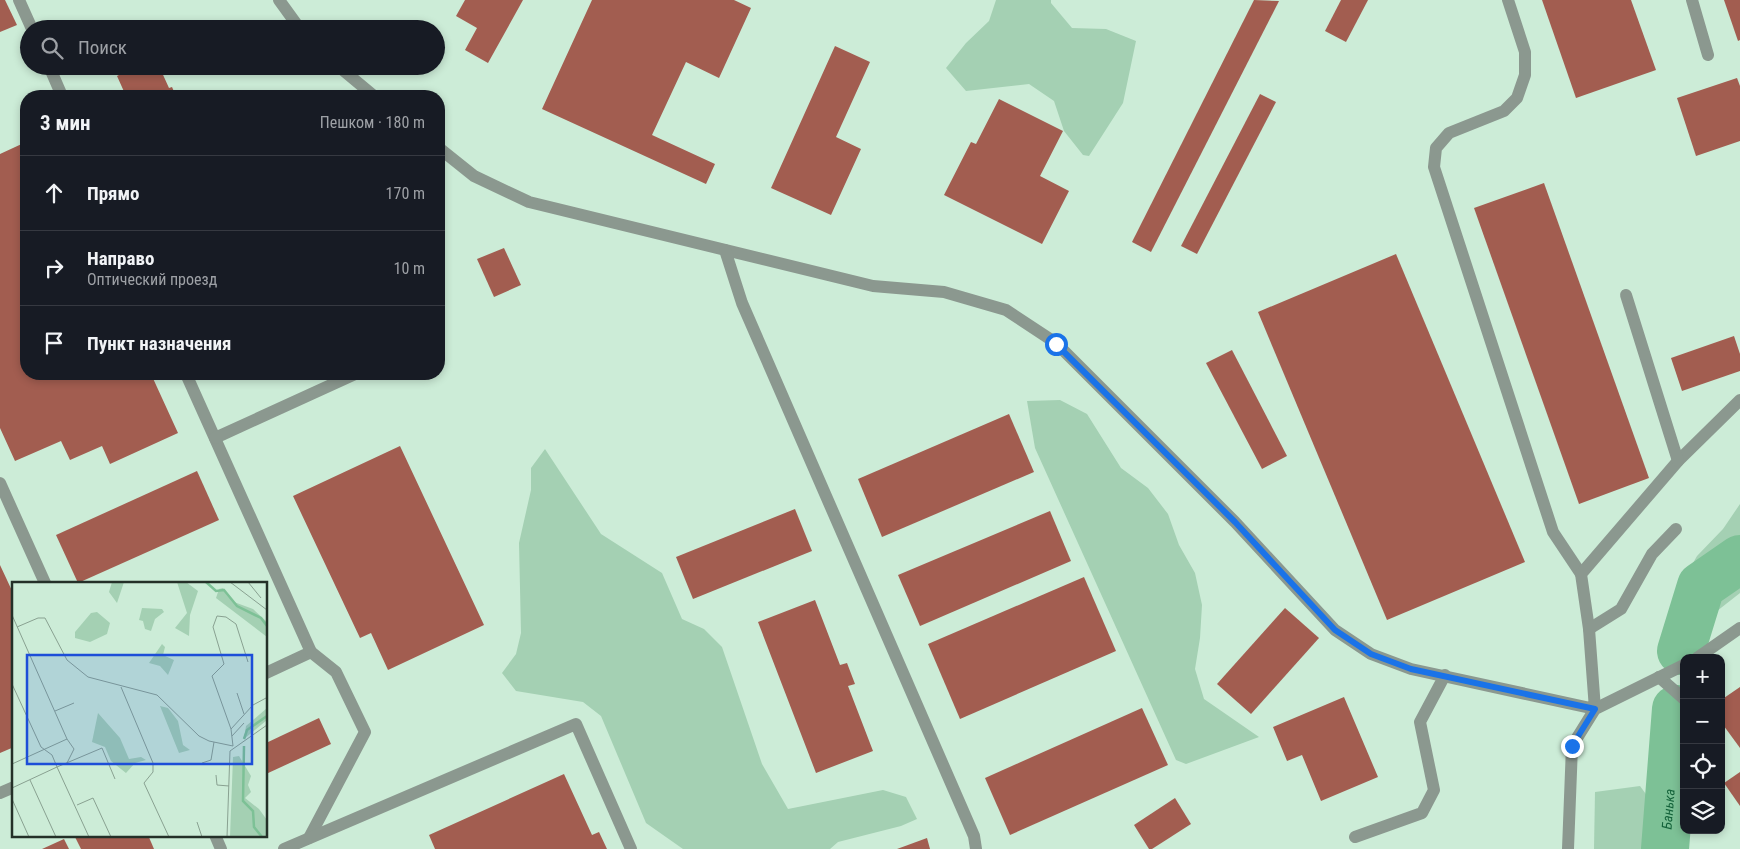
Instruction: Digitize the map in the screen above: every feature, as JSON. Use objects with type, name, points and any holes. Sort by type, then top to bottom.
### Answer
[{"type":"street","points":[[19,0],[28,20]]},
{"type":"street","points":[[279,0],[293,20]]},
{"type":"street","points":[[1508,0],[1525,52],[1525,75],[1517,98],[1504,111],[1449,133],[1436,148],[1434,168],[1553,532],[1581,574],[1595,709]]},
{"type":"street","points":[[1692,0],[1708,55]]},
{"type":"street","points":[[52,75],[59,90]]},
{"type":"street","points":[[349,75],[367,90]]},
{"type":"street","points":[[445,153],[474,176],[529,202],[873,286],[944,292],[1006,310],[1056,344],[1235,522],[1335,630],[1371,654],[1411,669],[1595,709]]},
{"type":"street","points":[[724,250],[742,302],[974,836],[976,849]]},
{"type":"street","points":[[1626,295],[1678,461]]},
{"type":"street","points":[[189,380],[311,652],[336,672],[365,732],[308,838]]},
{"type":"street","points":[[215,438],[342,380]]},
{"type":"street","points":[[1581,574],[1678,461],[1740,400]]},
{"type":"street","points":[[0,483],[46,582]]},
{"type":"street","points":[[1588,629],[1621,609],[1652,554],[1676,529]]},
{"type":"street","points":[[1703,654],[1740,628]]},
{"type":"street","points":[[268,672],[311,652]]},
{"type":"street","points":[[1568,849],[1572,746],[1595,709],[1680,667]]},
{"type":"street","points":[[1355,838],[1422,813],[1434,790],[1420,722],[1445,675]]},
{"type":"street","points":[[1659,677],[1680,695]]},
{"type":"street","points":[[284,849],[576,724],[631,849]]},
{"type":"street","points":[[0,793],[12,788]]},
{"type":"street","points":[[215,836],[221,849]]},
{"type":"green space","points":[[996,0],[1051,0],[1051,3],[1072,28],[1106,29],[1136,41],[1123,103],[1089,156],[1083,155],[1064,131],[1054,101],[1029,84],[966,91],[946,68],[966,43],[989,21]]},
{"type":"green space","points":[[1060,400],[1087,414],[1121,468],[1148,488],[1168,514],[1179,545],[1195,573],[1202,605],[1200,638],[1195,669],[1204,699],[1259,737],[1186,764],[1176,760],[1035,448],[1027,401]]},
{"type":"green space","points":[[545,449],[601,534],[662,573],[682,619],[704,629],[722,647],[762,764],[788,809],[883,790],[906,797],[917,819],[901,826],[838,842],[830,849],[683,849],[646,823],[601,716],[583,702],[516,691],[502,673],[516,654],[521,633],[519,543],[531,490],[531,468]]},
{"type":"green space","points":[[1740,504],[1740,593],[1703,622],[1681,651],[1680,586],[1697,556],[1723,529]]},
{"type":"green space","points":[[1640,786],[1683,849],[1594,849],[1595,792]]},
{"type":"building","points":[[0,0],[5,0],[17,25],[0,32]]},
{"type":"building","points":[[465,0],[523,0],[488,63],[465,50],[477,28],[456,16]]},
{"type":"building","points":[[592,0],[734,0],[751,8],[719,78],[686,62],[652,135],[715,164],[706,184],[542,109]]},
{"type":"building","points":[[1254,0],[1279,1],[1151,252],[1132,242]]},
{"type":"building","points":[[1341,0],[1368,0],[1346,42],[1325,31]]},
{"type":"building","points":[[1542,0],[1631,0],[1656,70],[1576,98]]},
{"type":"building","points":[[1724,0],[1740,0],[1740,40],[1738,41]]},
{"type":"building","points":[[835,46],[870,62],[836,137],[861,149],[831,215],[771,188]]},
{"type":"building","points":[[163,75],[169,88],[172,87],[173,90],[123,90],[117,76]]},
{"type":"building","points":[[1737,78],[1740,86],[1740,141],[1696,156],[1677,98]]},
{"type":"building","points":[[1260,94],[1276,102],[1197,254],[1181,246]]},
{"type":"building","points":[[999,99],[1063,131],[1040,176],[1069,191],[1042,244],[944,195],[971,142],[976,144]]},
{"type":"building","points":[[20,145],[20,380],[154,380],[178,433],[110,464],[102,446],[70,460],[61,441],[15,461],[0,428],[0,154]]},
{"type":"building","points":[[1544,183],[1649,478],[1579,504],[1474,208]]},
{"type":"building","points":[[504,248],[521,285],[494,297],[477,259]]},
{"type":"building","points":[[1396,254],[1525,562],[1387,620],[1258,312]]},
{"type":"building","points":[[1734,336],[1740,354],[1740,371],[1682,391],[1671,358]]},
{"type":"building","points":[[1232,350],[1287,456],[1262,469],[1206,363]]},
{"type":"building","points":[[1009,414],[1034,472],[882,537],[858,479]]},
{"type":"building","points":[[400,446],[484,625],[388,670],[371,633],[360,638],[293,496]]},
{"type":"building","points":[[197,471],[219,520],[80,582],[78,582],[56,535]]},
{"type":"building","points":[[795,509],[812,551],[693,599],[676,557]]},
{"type":"building","points":[[1050,511],[1071,561],[920,626],[898,575]]},
{"type":"building","points":[[0,565],[12,591],[12,748],[0,753]]},
{"type":"building","points":[[1084,577],[1116,651],[960,719],[928,644]]},
{"type":"building","points":[[815,600],[840,665],[847,663],[855,684],[848,686],[873,751],[816,773],[758,622]]},
{"type":"building","points":[[1285,608],[1319,638],[1251,714],[1217,684]]},
{"type":"building","points":[[1740,687],[1740,748],[1725,727],[1725,697]]},
{"type":"building","points":[[1344,697],[1378,777],[1321,801],[1302,755],[1287,761],[1273,727]]},
{"type":"building","points":[[1142,708],[1168,765],[1010,835],[985,778]]},
{"type":"building","points":[[319,718],[331,744],[268,773],[268,742]]},
{"type":"building","points":[[1740,772],[1740,806],[1725,784],[1725,782]]},
{"type":"building","points":[[564,774],[592,835],[599,832],[607,849],[435,849],[429,835]]},
{"type":"building","points":[[1175,798],[1191,824],[1152,849],[1149,849],[1134,825]]},
{"type":"building","points":[[74,836],[148,836],[154,849],[81,849]]},
{"type":"building","points":[[927,838],[930,849],[897,849]]},
{"type":"building","points":[[64,839],[69,849],[42,849]]},
{"type":"waterway","name":"Банька","points":[[1681,651],[1701,586],[1740,559]]},
{"type":"waterway","name":"Банька","points":[[1665,849],[1676,709]]},
{"type":"route","points":[[1056,344],[1235,522],[1335,630],[1371,654],[1411,669],[1595,709],[1572,746]]}]
